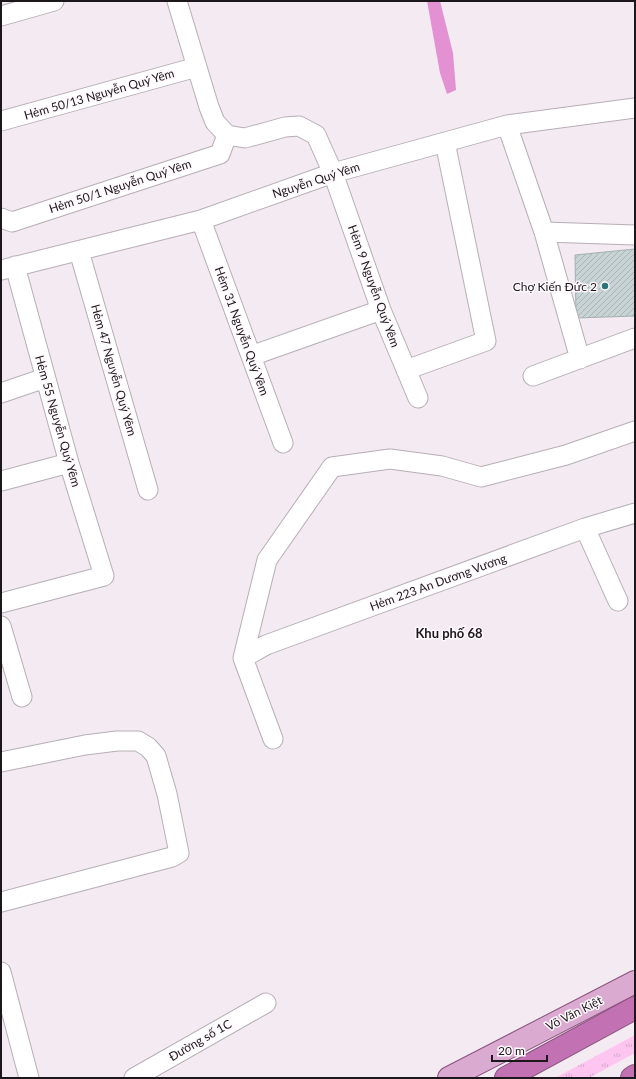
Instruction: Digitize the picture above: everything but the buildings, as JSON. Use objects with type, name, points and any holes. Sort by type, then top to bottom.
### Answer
[{"type":"highway","name":"Võ Văn Kiệt","points":[[506,1078],[635,1008]]},
{"type":"main road","name":"Võ Văn Kiệt","points":[[449,1078],[635,982]]},
{"type":"street","points":[[1,16],[54,1]]},
{"type":"street","points":[[177,1],[215,122],[227,135]]},
{"type":"street","name":"Hẻm 50/13 Nguyễn Quý Yêm","points":[[1,122],[197,67]]},
{"type":"street","name":"Nguyễn Quý Yêm","points":[[8,268],[201,220],[333,173],[507,125],[635,108]]},
{"type":"street","points":[[507,125],[544,232],[580,359]]},
{"type":"street","name":"Hẻm 9 Nguyễn Quý Yêm","points":[[227,135],[244,138],[285,127],[299,126],[316,135],[333,173],[381,310],[418,398]]},
{"type":"street","name":"Hẻm 50/1 Nguyễn Quý Yêm","points":[[1,218],[12,222],[220,154],[227,135]]},
{"type":"street","points":[[406,370],[486,341],[446,142]]},
{"type":"street","name":"Hẻm 31 Nguyễn Quý Yêm","points":[[201,220],[283,443]]},
{"type":"street","points":[[544,232],[635,235]]},
{"type":"street","name":"Hẻm 47 Nguyễn Quý Yêm","points":[[79,251],[148,490]]},
{"type":"street","name":"Hẻm 55 Nguyễn Quý Yêm","points":[[1,604],[104,576],[68,463],[46,378],[8,268]]},
{"type":"street","points":[[251,356],[381,310]]},
{"type":"street","points":[[533,376],[635,338]]},
{"type":"street","points":[[1,393],[46,378]]},
{"type":"street","points":[[273,738],[243,658],[267,560],[332,467],[390,459],[442,466],[481,477],[566,455],[635,431]]},
{"type":"street","points":[[1,481],[68,463]]},
{"type":"street","name":"Hẻm 223 An Dương Vương","points":[[243,658],[266,645],[585,528],[635,513]]},
{"type":"street","points":[[585,528],[618,601]]},
{"type":"street","points":[[1,626],[22,697]]},
{"type":"street","points":[[1,762],[101,743],[128,740],[138,741],[148,747],[156,756],[167,794],[179,853],[172,857],[1,902]]},
{"type":"street","points":[[1,972],[29,1078]]},
{"type":"street","name":"Đường số 1C","points":[[134,1078],[266,1003]]},
{"type":"green space","points":[[635,1035],[635,1053],[589,1078],[555,1078]]},
{"type":"shaded area","points":[[427,1],[440,1],[453,53],[456,90],[447,94],[440,73]]},
{"type":"place","name":"Chợ Kiến Đức 2","points":[[605,286]]},
{"type":"district","name":"Khu phố 68","points":[[449,633]]}]
